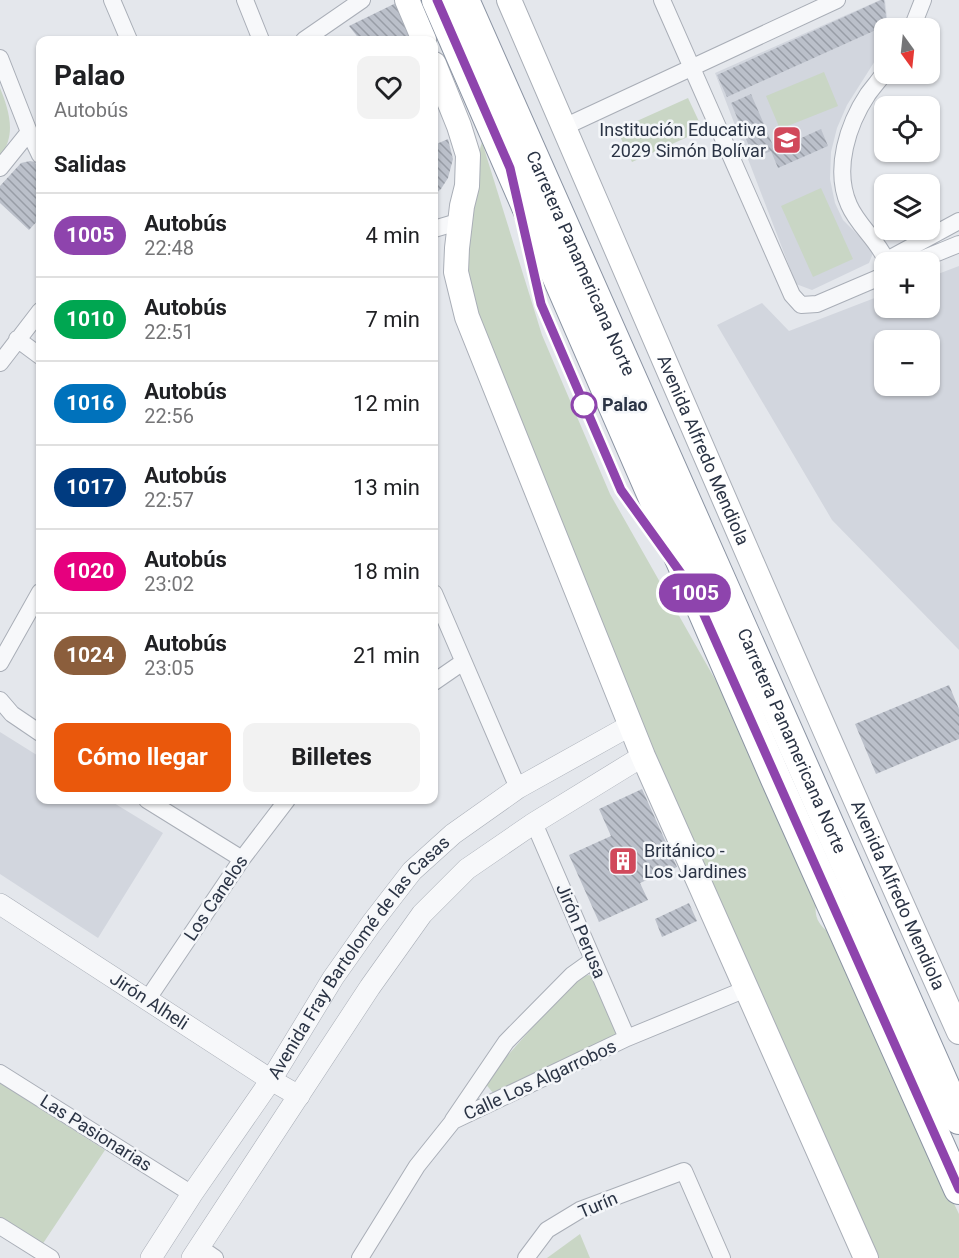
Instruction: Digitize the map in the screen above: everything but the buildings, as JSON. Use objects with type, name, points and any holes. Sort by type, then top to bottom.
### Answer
[{"type":"highway","name":"Carretera Panamericana Norte","points":[[437,0],[776,779],[959,1189]]},
{"type":"highway","name":"Carretera Panamericana Norte","points":[[464,0],[959,1119]]},
{"type":"main road","points":[[407,0],[422,36]]},
{"type":"main road","name":"Avenida Alfredo Mendiola","points":[[509,0],[672,375],[736,529],[959,1032]]},
{"type":"main road","points":[[438,74],[468,155],[467,186],[462,206],[456,272],[467,317],[643,756],[866,1258]]},
{"type":"street","points":[[112,0],[127,36]]},
{"type":"street","points":[[245,0],[259,36]]},
{"type":"street","points":[[310,36],[362,0]]},
{"type":"street","points":[[662,0],[792,295],[801,305],[817,304],[874,273]]},
{"type":"street","points":[[564,127],[837,0]]},
{"type":"street","points":[[916,18],[923,0]]},
{"type":"street","points":[[0,58],[36,147]]},
{"type":"street","points":[[876,84],[854,120],[846,146],[843,168],[844,187],[849,205],[858,220],[880,246],[882,252]]},
{"type":"street","points":[[0,168],[29,132]]},
{"type":"street","points":[[438,228],[461,221]]},
{"type":"street","points":[[909,252],[959,221]]},
{"type":"street","points":[[939,252],[959,244]]},
{"type":"street","points":[[0,363],[36,316]]},
{"type":"street","points":[[17,339],[36,353]]},
{"type":"street","points":[[0,663],[36,599]]},
{"type":"street","points":[[438,603],[518,788]]},
{"type":"street","points":[[438,679],[463,662]]},
{"type":"street","points":[[0,700],[12,714],[36,730]]},
{"type":"street","name":"Avenida Fray Bartolomé de las Casas","points":[[151,1258],[271,1080],[333,978],[370,924],[412,871],[453,834],[518,788],[631,725]]},
{"type":"street","name":"Avenida Fray Bartolomé de las Casas","points":[[202,1254],[299,1096],[370,987],[422,914],[467,869],[534,823],[643,756]]},
{"type":"street","points":[[153,804],[242,859]]},
{"type":"street","name":"Los Canelos","points":[[147,1000],[242,859],[285,804]]},
{"type":"street","name":"Jirón Perusa","points":[[534,823],[627,1038]]},
{"type":"street","name":"Jirón Alheli","points":[[0,904],[299,1096]]},
{"type":"street","points":[[453,1121],[506,1042],[572,975],[593,960]]},
{"type":"street","name":"Calle Los Algarrobos","points":[[360,1258],[417,1166],[453,1121],[627,1038],[746,989]]},
{"type":"street","name":"Las Pasionarias","points":[[0,1073],[192,1194]]},
{"type":"street","name":"Turín","points":[[526,1258],[547,1230],[580,1210],[684,1171],[722,1258]]},
{"type":"street","points":[[0,1226],[51,1258]]},
{"type":"shaded area","name":"Institución Educativa 2029 Simón Bolívar","points":[[880,0],[885,0],[887,18],[874,18],[874,62],[847,105],[837,128],[831,152],[830,179],[835,203],[843,220],[874,251],[869,263],[812,290],[796,284],[715,73]]},
{"type":"shaded area","points":[[959,266],[959,650],[832,520],[717,325],[762,303],[789,331],[874,298],[874,318],[940,318],[940,273]]},
{"type":"shaded area","points":[[0,732],[36,754],[36,804],[116,804],[163,833],[98,938],[0,874]]},
{"type":"green space","points":[[824,72],[838,106],[780,129],[766,96]]},
{"type":"green space","points":[[0,88],[10,122],[10,131],[0,156]]},
{"type":"green space","points":[[688,98],[703,130],[632,162],[617,130]]},
{"type":"green space","points":[[482,142],[542,335],[610,494],[733,711],[816,905],[818,920],[829,932],[902,1097],[959,1214],[959,1258],[874,1258],[495,382],[466,270],[477,159]]},
{"type":"green space","points":[[821,188],[853,259],[813,277],[781,206]]},
{"type":"green space","points":[[589,975],[596,979],[616,1034],[614,1037],[494,1094],[484,1082],[577,977]]},
{"type":"green space","points":[[0,1083],[105,1150],[42,1245],[0,1218]]},
{"type":"green space","points":[[580,1234],[590,1258],[547,1258]]},
{"type":"bus line","name":"1005","points":[[437,0],[510,168],[541,304],[621,490],[693,590],[959,1189]]},
{"type":"place","name":"Institución Educativa 2029 Simón Bolívar","points":[[787,140]]},
{"type":"place","name":"Palao","points":[[584,405]]},
{"type":"place","name":"Británico - Los Jardines","points":[[623,861]]}]
